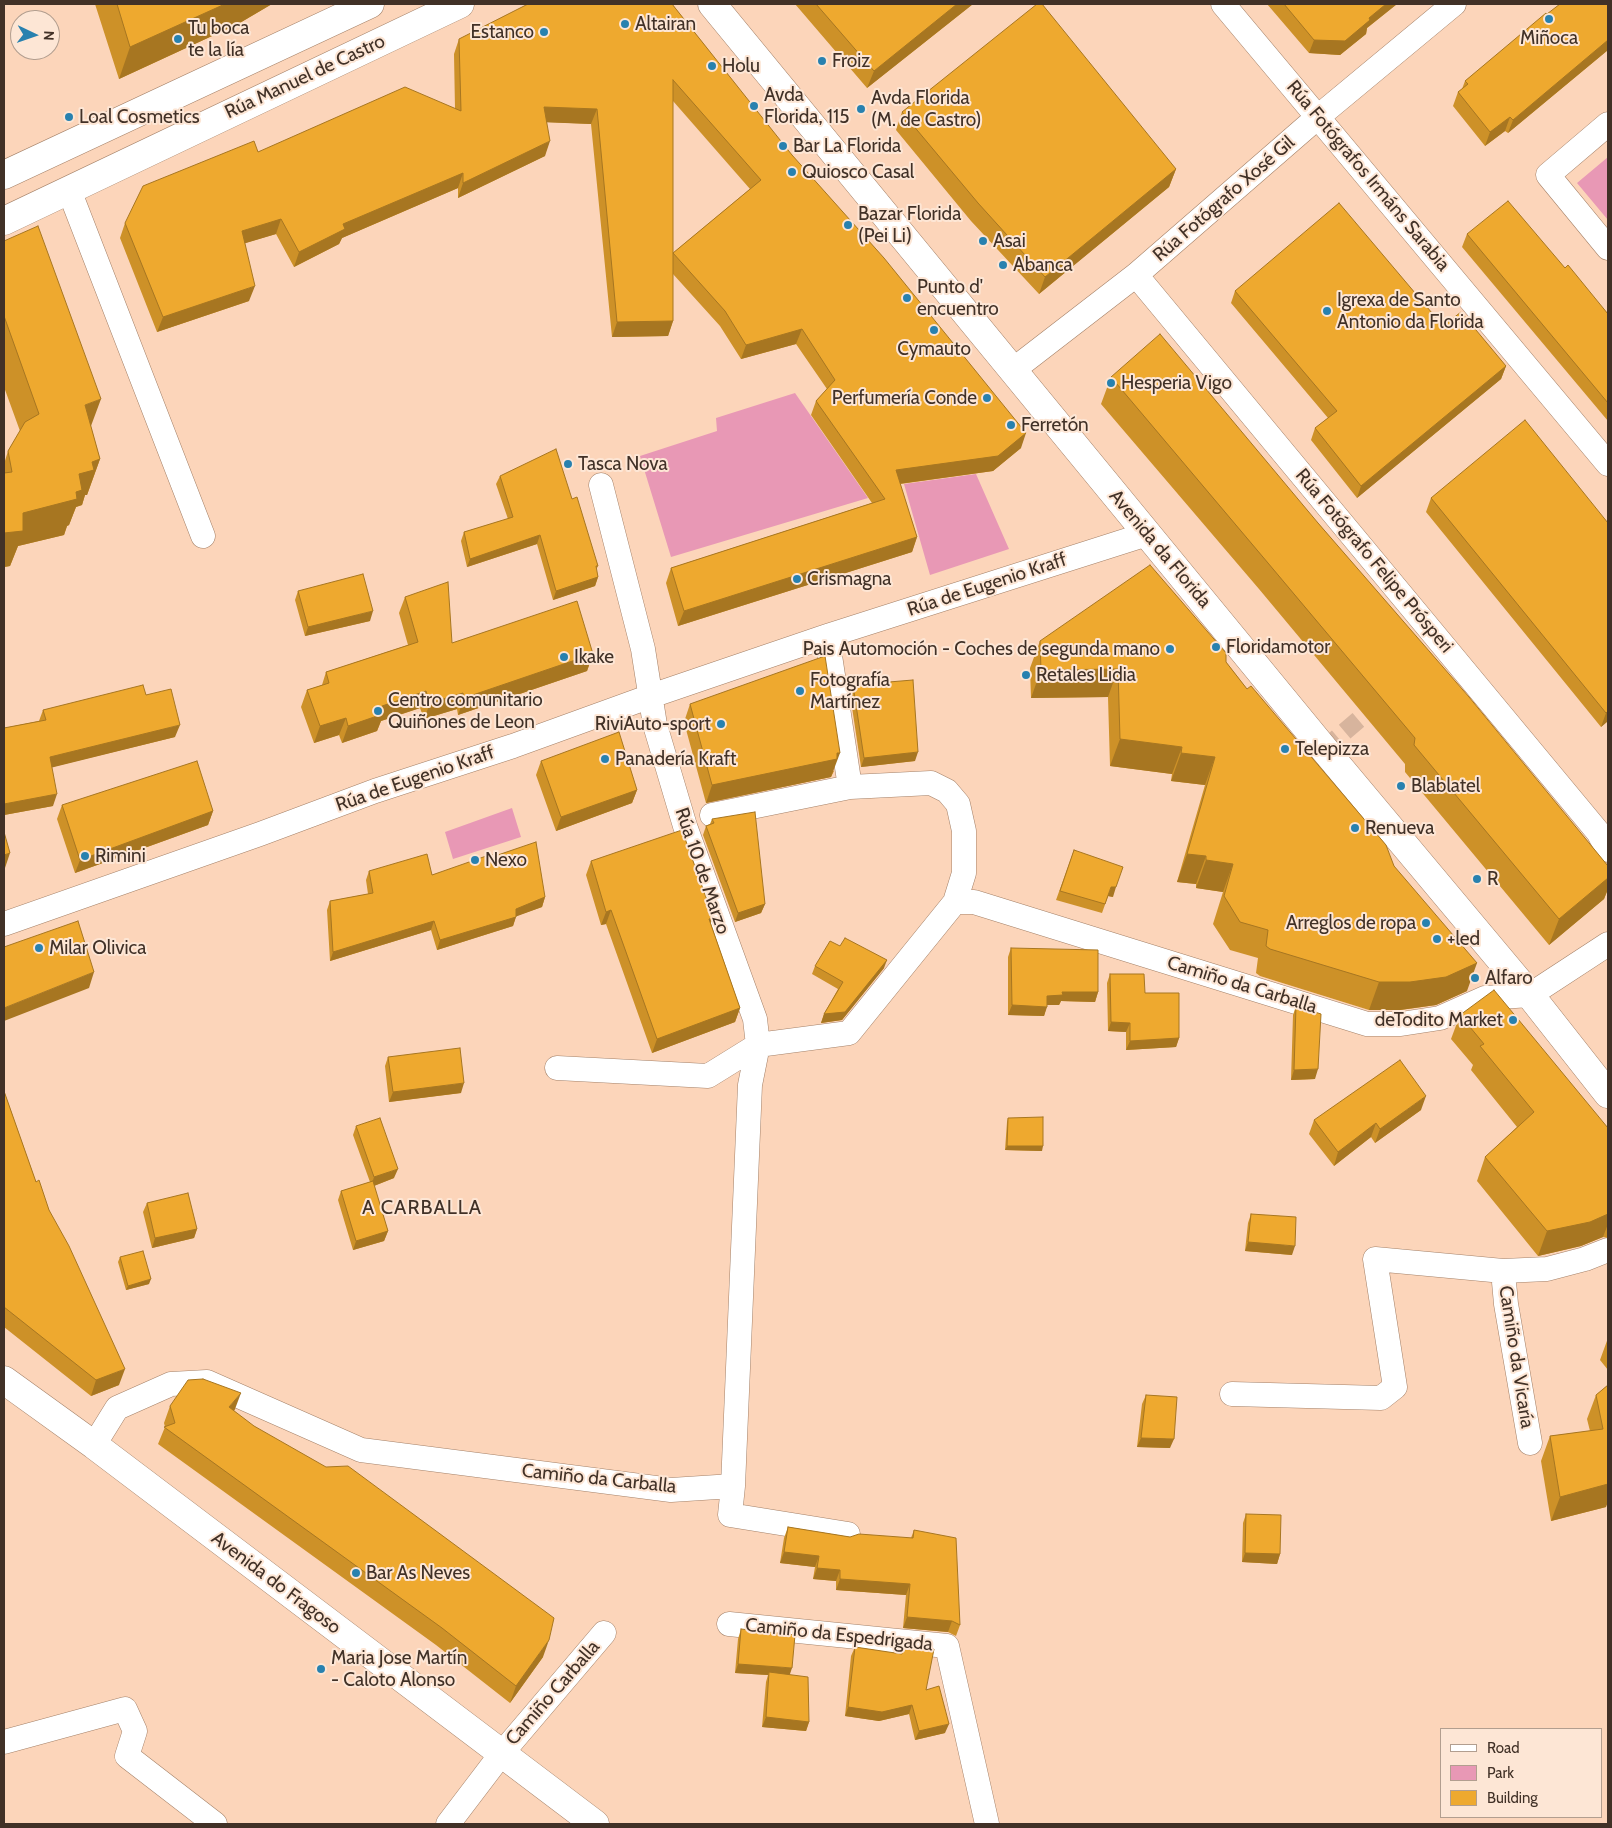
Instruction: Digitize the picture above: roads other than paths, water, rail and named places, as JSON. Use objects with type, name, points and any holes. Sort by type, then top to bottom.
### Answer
[{"type":"main road","name":"Rúa Manuel de Castro","points":[[4,175],[370,4]]},
{"type":"main road","name":"Rúa Manuel de Castro","points":[[4,221],[460,4]]},
{"type":"main road","name":"Avenida da Florida","points":[[712,4],[1147,534],[1530,995],[1608,1094]]},
{"type":"main road","name":"Avenida do Fragoso","points":[[4,1380],[94,1445],[595,1824]]},
{"type":"street","name":"Rúa Fotógrafos Irmáns Sarabia","points":[[1223,4],[1319,116],[1608,464]]},
{"type":"street","name":"Rúa Fotógrafo Xosé Gil","points":[[1013,370],[1136,276],[1319,116],[1454,4]]},
{"type":"street","points":[[1608,124],[1548,175],[1608,248]]},
{"type":"street","points":[[69,190],[203,536]]},
{"type":"street","name":"Rúa Fotógrafo Felipe Prósperi","points":[[1136,276],[1452,654],[1598,832],[1608,850]]},
{"type":"street","name":"Rúa 10 de Marzo","points":[[601,485],[643,649],[655,725],[682,817],[755,1019],[758,1045]]},
{"type":"street","name":"Rúa de Eugenio Kraff","points":[[4,924],[260,834],[374,791],[513,746],[651,696],[827,636],[1147,534]]},
{"type":"street","points":[[827,636],[850,787]]},
{"type":"street","points":[[557,1068],[708,1076],[758,1045],[849,1033],[955,902],[964,874],[964,831],[958,804],[948,791],[931,783],[850,787],[712,815]]},
{"type":"street","name":"Camiño da Carballa","points":[[955,902],[974,902],[1367,1024],[1401,1024],[1440,1018],[1485,998],[1530,995]]},
{"type":"street","points":[[1530,995],[1608,944]]},
{"type":"street","points":[[758,1045],[750,1085],[733,1486],[730,1515],[848,1534]]},
{"type":"street","name":"Camiño da Vicaría","points":[[1232,1394],[1381,1398],[1395,1388],[1375,1259],[1503,1271],[1548,1269],[1585,1259],[1608,1250]]},
{"type":"street","name":"Camiño da Vicaría","points":[[1503,1271],[1506,1304],[1530,1443]]},
{"type":"street","name":"Camiño da Carballa","points":[[94,1445],[117,1408],[171,1384],[207,1382],[361,1450],[671,1490],[733,1486]]},
{"type":"street","name":"Camiño da Espedrigada","points":[[728,1624],[947,1646],[987,1824]]},
{"type":"street","name":"Camiño Carballa","points":[[448,1824],[502,1753],[604,1633]]},
{"type":"street","points":[[4,1742],[32,1736],[125,1709],[135,1732],[127,1756],[215,1824]]},
{"type":"tunnel","points":[[1324,749],[1382,700]]},
{"type":"place","name":"Miñoca","points":[[1549,19]]},
{"type":"place","name":"Altairan","points":[[625,24]]},
{"type":"place","name":"Estanco","points":[[544,32]]},
{"type":"place","name":"Tu boca te la lía","points":[[178,39]]},
{"type":"place","name":"Froiz","points":[[822,61]]},
{"type":"place","name":"Holu","points":[[712,66]]},
{"type":"place","name":"Avda Florida, 115","points":[[754,106]]},
{"type":"place","name":"Avda Florida (M. de Castro)","points":[[861,109]]},
{"type":"place","name":"Loal Cosmetics","points":[[69,117]]},
{"type":"place","name":"Bar La Florida","points":[[783,146]]},
{"type":"place","name":"Quiosco Casal","points":[[792,172]]},
{"type":"place","name":"Bazar Florida (Pei Li)","points":[[848,225]]},
{"type":"place","name":"Asai","points":[[983,241]]},
{"type":"place","name":"Abanca","points":[[1003,265]]},
{"type":"place","name":"Punto d' encuentro","points":[[907,298]]},
{"type":"place","name":"Igrexa de Santo Antonio da Florida","points":[[1327,311]]},
{"type":"place","name":"Cymauto","points":[[934,330]]},
{"type":"place","name":"Hesperia Vigo","points":[[1111,383]]},
{"type":"place","name":"Perfumería Conde","points":[[987,398]]},
{"type":"place","name":"Ferretón","points":[[1011,425]]},
{"type":"place","name":"Tasca Nova","points":[[568,464]]},
{"type":"place","name":"Crismagna","points":[[797,579]]},
{"type":"place","name":"Floridamotor","points":[[1216,647]]},
{"type":"place","name":"Pais Automoción - Coches de segunda mano","points":[[1170,649]]},
{"type":"place","name":"Ikake","points":[[564,657]]},
{"type":"place","name":"Retales Lidia","points":[[1026,675]]},
{"type":"place","name":"Fotografía Martínez","points":[[800,691]]},
{"type":"place","name":"Centro comunitario Quiñones de Leon","points":[[378,711]]},
{"type":"place","name":"RiviAuto-sport","points":[[721,724]]},
{"type":"place","name":"Telepizza","points":[[1285,749]]},
{"type":"place","name":"Panadería Kraft","points":[[605,759]]},
{"type":"place","name":"Blablatel","points":[[1401,786]]},
{"type":"place","name":"Renueva","points":[[1355,828]]},
{"type":"place","name":"Rimini","points":[[85,856]]},
{"type":"place","name":"Nexo","points":[[475,860]]},
{"type":"place","name":"R","points":[[1477,879]]},
{"type":"place","name":"Arreglos de ropa","points":[[1426,923]]},
{"type":"place","name":"+led","points":[[1437,939]]},
{"type":"place","name":"Milar Olivica","points":[[39,948]]},
{"type":"place","name":"Alfaro","points":[[1475,978]]},
{"type":"place","name":"deTodito Market","points":[[1513,1020]]},
{"type":"place","name":"Bar As Neves","points":[[356,1573]]},
{"type":"place","name":"Maria Jose Martín - Caloto Alonso","points":[[321,1669]]},
{"type":"district","name":"A CARBALLA","points":[[422,1208]]}]
